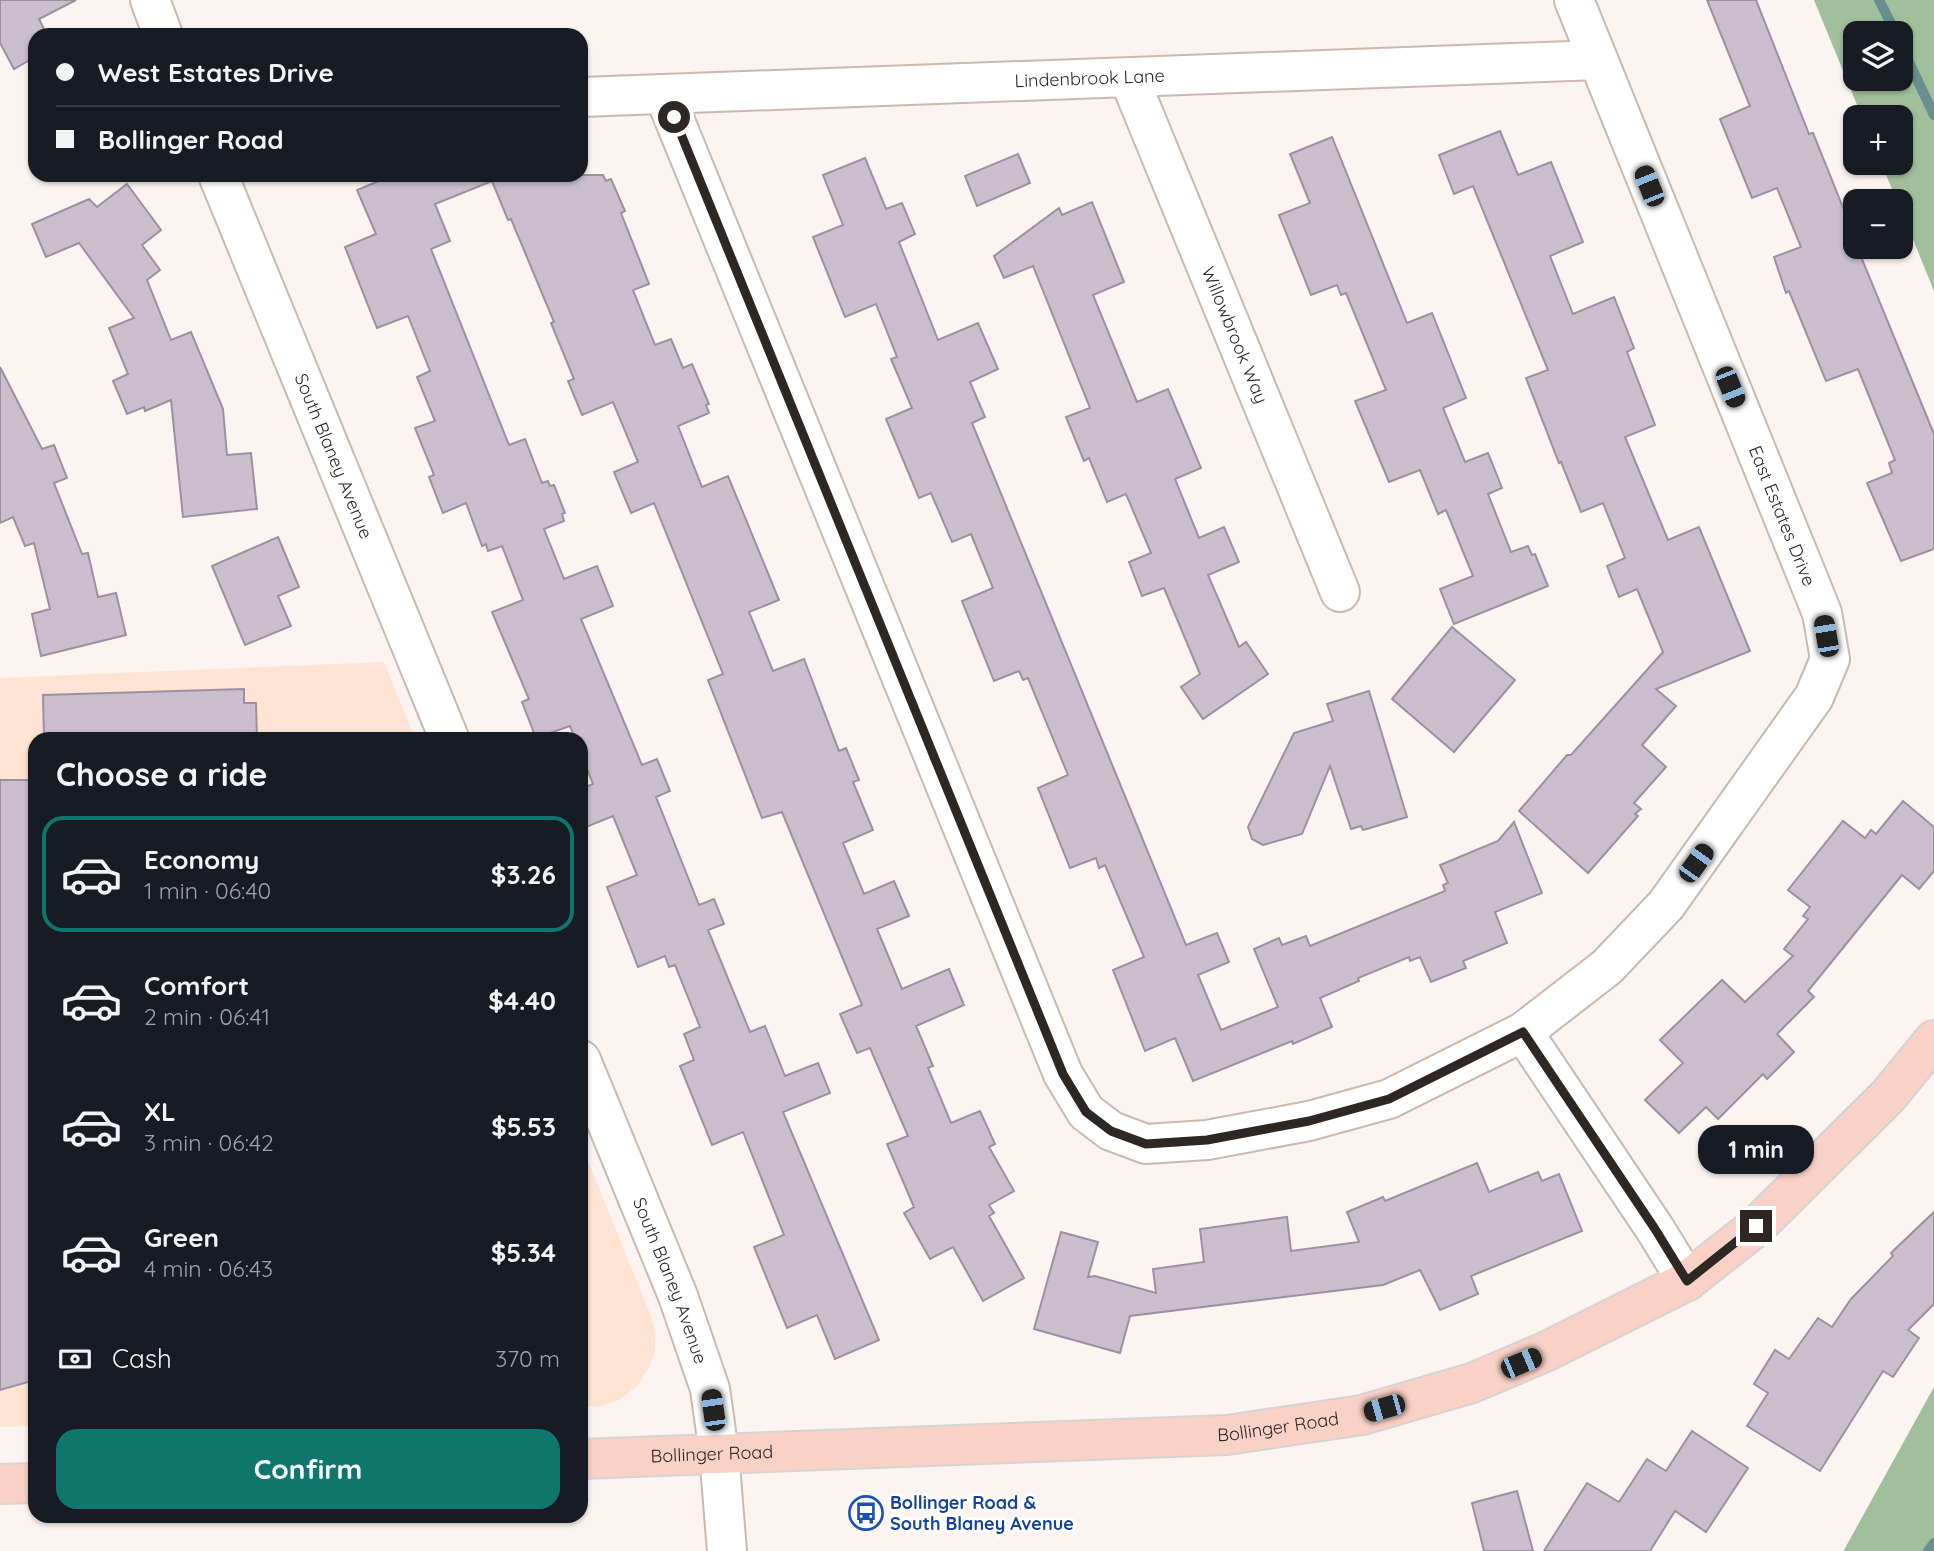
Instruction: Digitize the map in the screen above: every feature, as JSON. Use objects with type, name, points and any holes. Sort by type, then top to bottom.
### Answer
[{"type":"main road","name":"Bollinger Road","points":[[588,1459],[1227,1436],[1362,1415],[1472,1383],[1545,1352],[1687,1281],[1766,1217],[1888,1096],[1934,1040]]},
{"type":"main road","points":[[0,1484],[28,1483]]},
{"type":"street","points":[[150,0],[160,28]]},
{"type":"street","name":"East Estates Drive","points":[[664,94],[1063,1074],[1086,1112],[1111,1131],[1146,1144],[1207,1140],[1309,1121],[1389,1099],[1523,1032],[1607,967],[1666,905],[1814,697],[1830,659],[1822,613],[1574,0]]},
{"type":"street","name":"Lindenbrook Lane","points":[[588,97],[1598,60]]},
{"type":"street","name":"Willowbrook Way","points":[[1129,78],[1340,592]]},
{"type":"street","name":"South Blaney Avenue","points":[[221,182],[447,732]]},
{"type":"street","points":[[1523,1032],[1687,1281]]},
{"type":"street","name":"South Blaney Avenue","points":[[588,1077],[687,1322],[710,1389],[719,1453],[727,1551]]},
{"type":"shaded area","points":[[384,662],[413,732],[28,732],[28,1426],[0,1427],[0,678]]},
{"type":"shaded area","points":[[588,1161],[651,1316],[655,1333],[655,1350],[651,1363],[639,1384],[619,1400],[598,1407],[588,1406]]},
{"type":"green space","points":[[1814,0],[1934,0],[1934,291],[1913,239],[1913,189],[1892,189],[1886,175],[1913,175],[1913,105],[1857,105],[1851,91],[1913,91],[1913,21],[1843,21],[1843,71]]},
{"type":"green space","points":[[1934,1387],[1934,1551],[1843,1551],[1844,1550]]},
{"type":"building","points":[[0,0],[76,0],[39,19],[44,28],[28,28],[28,61],[14,69],[0,43]]},
{"type":"building","points":[[1707,0],[1756,0],[1809,134],[1813,133],[1843,208],[1843,259],[1862,259],[1934,434],[1934,549],[1901,561],[1867,483],[1892,473],[1889,463],[1895,460],[1858,369],[1826,381],[1789,291],[1786,293],[1774,257],[1801,247],[1777,188],[1752,198],[1720,119],[1750,106]]},
{"type":"building","points":[[1500,131],[1518,175],[1551,162],[1583,242],[1550,256],[1573,314],[1614,297],[1634,348],[1627,352],[1655,425],[1625,437],[1668,540],[1699,527],[1750,651],[1656,689],[1676,706],[1642,745],[1666,767],[1634,803],[1641,809],[1635,814],[1638,816],[1588,873],[1519,811],[1663,652],[1637,589],[1619,597],[1607,566],[1625,558],[1603,503],[1581,512],[1561,462],[1559,463],[1526,378],[1548,370],[1473,186],[1454,194],[1439,155]]},
{"type":"building","points":[[1332,137],[1407,323],[1432,313],[1466,398],[1443,408],[1465,462],[1488,453],[1502,488],[1488,494],[1511,552],[1528,546],[1532,555],[1535,554],[1548,586],[1454,624],[1440,589],[1473,576],[1446,510],[1438,514],[1420,470],[1389,482],[1355,401],[1386,390],[1346,293],[1341,295],[1337,285],[1311,295],[1279,215],[1310,203],[1290,154]]},
{"type":"building","points":[[1018,154],[1030,183],[977,206],[965,176]]},
{"type":"building","points":[[865,158],[886,209],[902,203],[915,234],[899,242],[938,340],[978,323],[998,369],[970,382],[985,417],[972,423],[1186,945],[1217,933],[1229,962],[1198,975],[1221,1030],[1278,1007],[1254,949],[1279,938],[1282,945],[1306,936],[1310,946],[1445,891],[1443,885],[1448,883],[1440,865],[1498,841],[1514,822],[1542,893],[1495,912],[1507,943],[1463,961],[1466,968],[1431,982],[1420,957],[1410,961],[1409,957],[1358,978],[1359,981],[1320,998],[1332,1027],[1193,1081],[1175,1038],[1145,1051],[1113,970],[1144,957],[1105,865],[1099,868],[1096,858],[1070,868],[1038,788],[1068,775],[1028,678],[1023,680],[1019,671],[994,681],[962,601],[993,588],[971,534],[952,542],[931,493],[919,498],[886,419],[912,408],[891,359],[897,357],[876,304],[845,317],[813,237],[843,225],[823,175]]},
{"type":"building","points":[[588,175],[603,175],[606,181],[611,179],[625,211],[621,213],[649,284],[633,290],[655,345],[671,339],[683,368],[692,364],[709,404],[706,405],[709,413],[678,426],[702,487],[728,476],[779,600],[749,612],[773,671],[804,659],[839,751],[846,748],[859,780],[853,782],[873,830],[843,843],[864,894],[894,881],[909,916],[877,929],[902,989],[949,969],[964,1005],[916,1026],[933,1066],[928,1068],[951,1123],[980,1111],[995,1144],[989,1147],[1014,1191],[989,1205],[994,1213],[989,1216],[1024,1278],[983,1301],[953,1247],[930,1259],[904,1213],[914,1207],[887,1144],[908,1136],[870,1048],[857,1053],[840,1014],[862,1005],[782,812],[762,818],[708,680],[723,674],[654,503],[631,513],[614,472],[638,462],[613,402],[582,415],[568,381],[574,379],[551,323],[554,322],[511,219],[508,220],[492,182],[588,182]]},
{"type":"building","points":[[376,182],[490,182],[435,204],[450,241],[431,249],[509,445],[525,439],[542,483],[548,481],[550,486],[554,485],[565,513],[562,514],[564,521],[544,529],[564,579],[597,566],[613,606],[581,619],[642,765],[657,759],[670,791],[656,797],[699,905],[714,899],[724,924],[708,930],[750,1032],[765,1026],[785,1076],[818,1063],[830,1093],[783,1112],[879,1340],[835,1359],[817,1315],[787,1328],[754,1247],[784,1235],[743,1132],[712,1145],[680,1066],[694,1060],[684,1034],[700,1027],[675,965],[669,967],[665,956],[638,967],[607,887],[637,875],[613,816],[588,826],[588,786],[593,784],[588,772],[588,732],[572,732],[570,726],[553,732],[534,732],[522,702],[529,699],[492,612],[523,600],[502,546],[488,551],[486,544],[482,546],[466,503],[443,513],[429,477],[434,475],[415,428],[435,421],[417,377],[430,371],[408,316],[377,328],[345,247],[376,234],[357,190]]},
{"type":"building","points":[[127,184],[161,230],[142,245],[160,270],[147,280],[171,340],[191,332],[223,409],[227,455],[251,453],[257,509],[183,517],[171,400],[145,411],[144,407],[127,414],[113,381],[128,374],[109,328],[134,318],[79,243],[46,257],[32,224],[89,199],[97,207]]},
{"type":"building","points":[[1092,202],[1124,282],[1093,295],[1137,402],[1168,389],[1201,468],[1175,479],[1199,538],[1224,527],[1239,562],[1208,575],[1239,647],[1246,642],[1268,674],[1203,719],[1181,687],[1200,674],[1164,588],[1142,596],[1129,562],[1151,553],[1126,494],[1107,502],[1089,458],[1084,461],[1066,417],[1090,408],[1033,266],[1004,278],[994,256],[1059,208],[1062,215]]},
{"type":"building","points":[[0,367],[42,449],[54,445],[67,478],[54,483],[82,554],[88,553],[98,597],[116,593],[126,635],[41,656],[32,614],[50,609],[34,543],[25,546],[13,517],[0,523]]},
{"type":"building","points":[[278,537],[299,587],[278,596],[291,626],[245,645],[212,566]]},
{"type":"building","points":[[1452,627],[1515,680],[1454,752],[1392,699]]},
{"type":"building","points":[[244,689],[244,703],[256,703],[257,732],[44,732],[43,695]]},
{"type":"building","points":[[1369,691],[1407,817],[1363,830],[1361,826],[1351,829],[1330,766],[1302,834],[1263,845],[1252,839],[1248,827],[1294,733],[1333,721],[1327,704]]},
{"type":"building","points":[[0,780],[28,780],[28,1382],[0,1390]]},
{"type":"building","points":[[1903,801],[1934,827],[1934,871],[1919,889],[1902,875],[1808,991],[1814,997],[1777,1034],[1794,1052],[1767,1079],[1763,1074],[1718,1119],[1706,1107],[1679,1133],[1645,1100],[1683,1063],[1660,1040],[1722,980],[1745,1002],[1793,956],[1784,949],[1808,919],[1803,916],[1810,907],[1788,890],[1843,821],[1865,838],[1871,830],[1876,834]]},
{"type":"building","points":[[1477,1163],[1489,1192],[1538,1172],[1542,1181],[1559,1174],[1582,1231],[1471,1276],[1478,1294],[1440,1310],[1420,1270],[1383,1285],[1130,1316],[1120,1353],[1034,1329],[1061,1232],[1098,1242],[1088,1277],[1095,1276],[1156,1293],[1153,1269],[1204,1262],[1200,1229],[1287,1217],[1291,1251],[1359,1242],[1347,1212],[1383,1197],[1385,1201]]},
{"type":"building","points":[[1934,1212],[1934,1304],[1908,1330],[1919,1338],[1893,1377],[1883,1371],[1820,1471],[1747,1426],[1768,1393],[1754,1384],[1775,1350],[1789,1359],[1818,1318],[1832,1327],[1851,1299],[1893,1256],[1891,1253]]},
{"type":"building","points":[[1692,1431],[1748,1468],[1706,1532],[1675,1511],[1650,1551],[1544,1551],[1587,1483],[1619,1502],[1647,1459],[1666,1471]]},
{"type":"building","points":[[1517,1491],[1533,1551],[1484,1551],[1472,1503]]},
{"type":"waterway","points":[[1879,0],[1890,21]]},
{"type":"waterway","points":[[1913,71],[1934,115]]},
{"type":"waterway","points":[[1928,1551],[1934,1543]]},
{"type":"place","name":"Bollinger Road & South Blaney Avenue","points":[[866,1513]]},
{"type":"route","points":[[674,117],[1063,1074],[1086,1112],[1111,1131],[1146,1144],[1207,1140],[1309,1121],[1389,1099],[1523,1032],[1687,1281],[1756,1226]]}]
